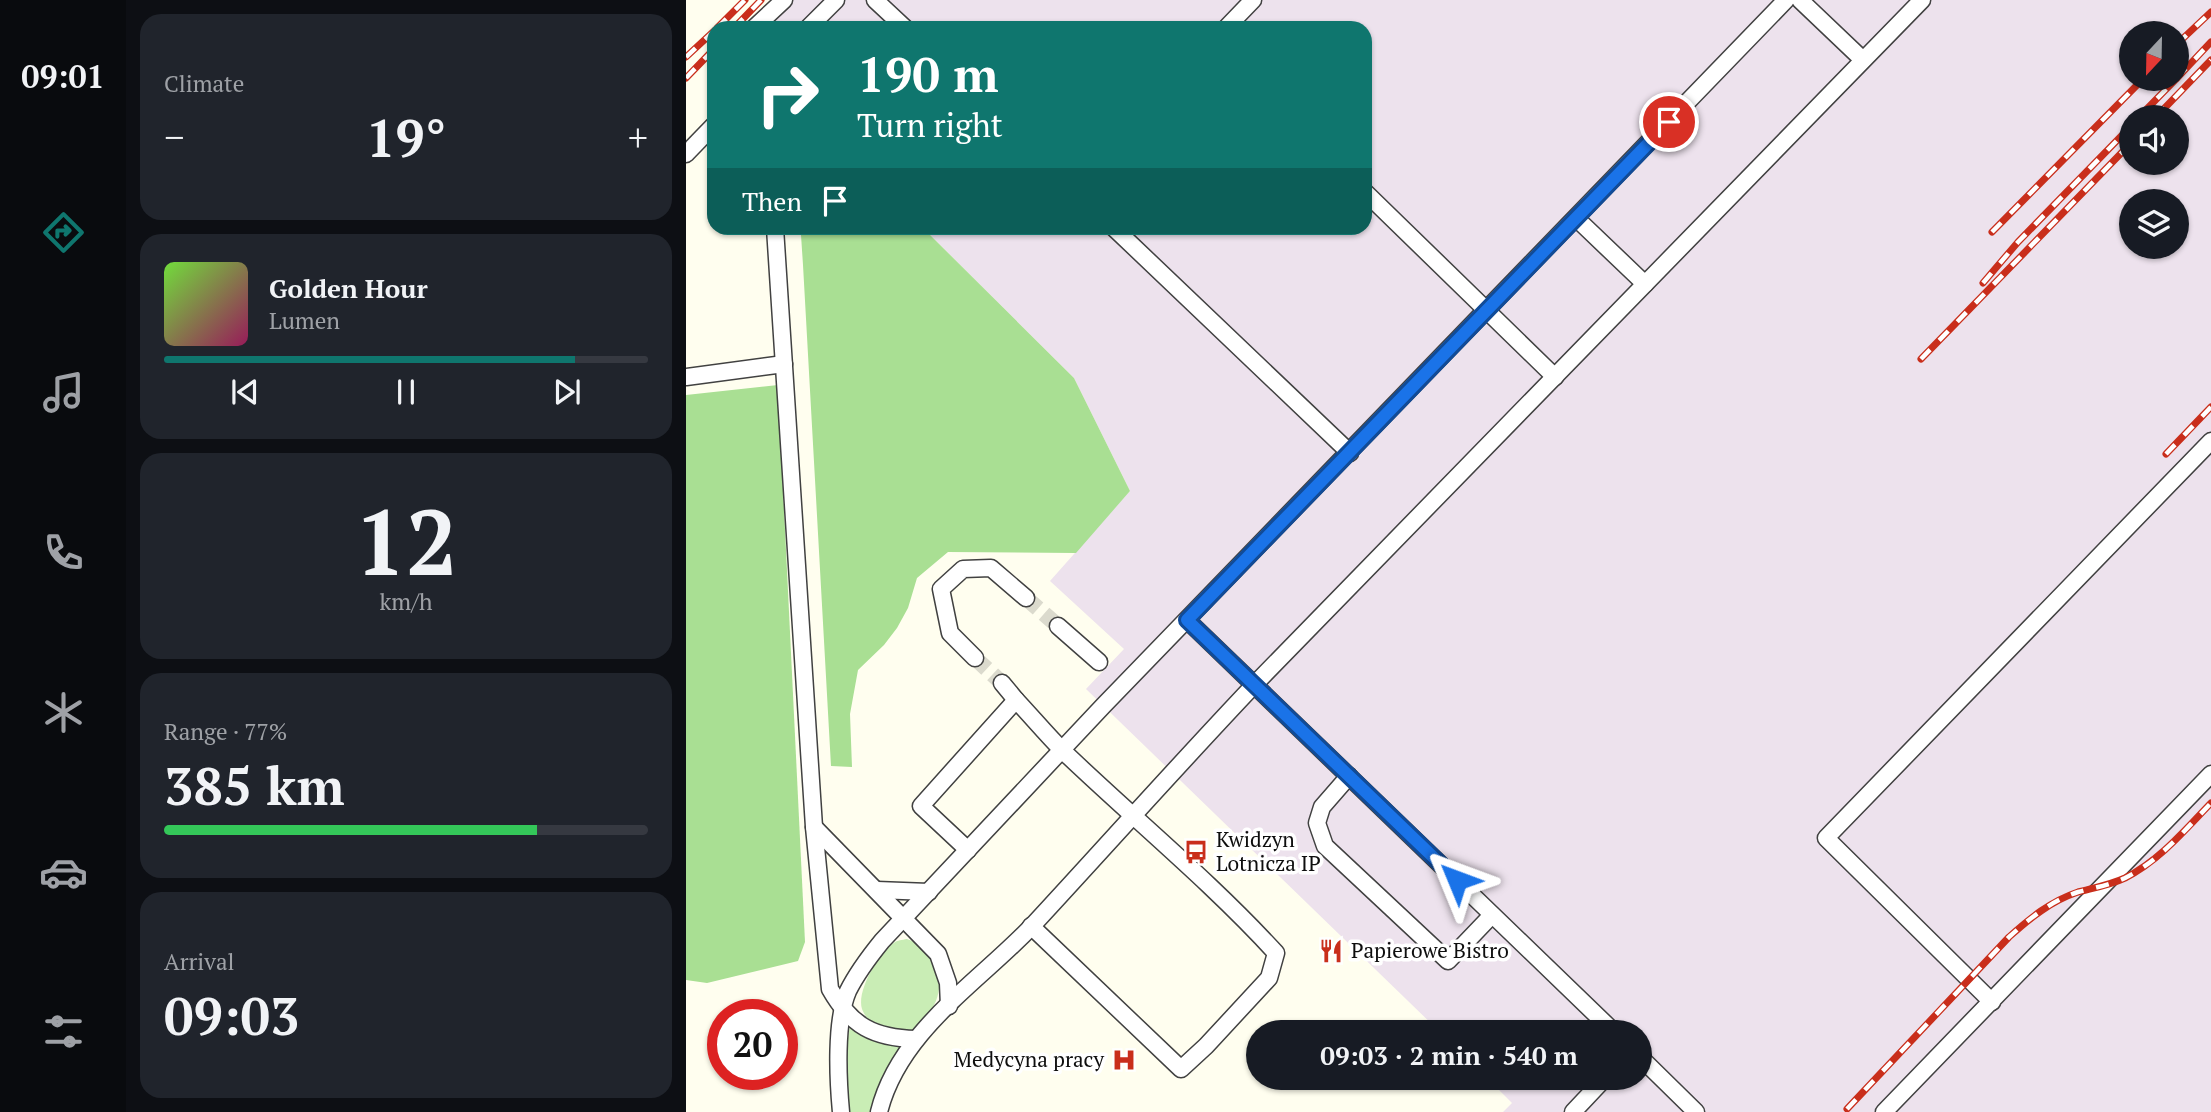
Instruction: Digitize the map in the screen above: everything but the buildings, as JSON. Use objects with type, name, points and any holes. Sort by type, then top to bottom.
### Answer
[{"type":"lane","points":[[762,21],[784,0]]},
{"type":"lane","points":[[815,21],[836,0]]},
{"type":"lane","points":[[875,0],[898,21]]},
{"type":"lane","points":[[1233,21],[1253,0]]},
{"type":"lane","points":[[841,1112],[837,1077],[842,1010],[867,959],[1062,750],[1786,0]]},
{"type":"lane","points":[[1800,0],[1863,60]]},
{"type":"lane","points":[[879,1112],[899,1063],[916,1039],[1031,926],[1254,685],[1922,0]]},
{"type":"lane","points":[[686,154],[707,132]]},
{"type":"lane","points":[[1372,199],[1555,377]]},
{"type":"lane","points":[[1576,218],[1645,284]]},
{"type":"lane","points":[[775,235],[814,827],[830,989],[842,1010],[880,1035],[916,1039]]},
{"type":"lane","points":[[1121,235],[1350,453]]},
{"type":"lane","points":[[686,377],[784,364]]},
{"type":"lane","points":[[1992,1002],[1826,838],[2211,441]]},
{"type":"lane","points":[[975,658],[950,634],[941,589],[963,569],[991,568],[1026,598]]},
{"type":"lane","points":[[1187,620],[1601,1020]]},
{"type":"lane","points":[[1058,626],[1099,662]]},
{"type":"lane","points":[[1002,683],[1062,750],[1134,814],[1276,953],[1269,978],[1181,1069],[1031,926]]},
{"type":"lane","points":[[968,850],[921,806],[1016,700]]},
{"type":"lane","points":[[1884,1112],[2211,774]]},
{"type":"lane","points":[[1349,776],[1322,807],[1317,823],[1325,846],[1448,961],[1492,915]]},
{"type":"lane","points":[[814,827],[938,954],[948,983],[949,1006]]},
{"type":"lane","points":[[877,890],[929,892]]},
{"type":"lane","points":[[1652,1069],[1696,1112]]},
{"type":"lane","points":[[1573,1112],[1594,1090]]},
{"type":"shaded area","points":[[773,0],[2211,0],[2211,1112],[1503,1112],[1512,1103],[1499,1090],[1652,1090],[1652,1020],[1428,1020],[1086,689],[1124,649],[1050,581],[1130,491],[1074,378],[930,235],[1372,235],[1372,21],[752,21]]},
{"type":"green space","points":[[801,235],[930,235],[1074,378],[1130,491],[1076,553],[948,552],[917,578],[908,608],[897,628],[858,670],[850,714],[852,767],[831,766]]},
{"type":"green space","points":[[778,385],[805,942],[798,961],[707,983],[686,980],[686,395]]},
{"type":"green space","points":[[907,939],[919,945],[935,963],[939,986],[932,1010],[911,1031],[901,1032],[874,1024],[864,1013],[861,1001],[866,982],[877,961],[890,945]]},
{"type":"green space","points":[[851,1020],[875,1038],[904,1044],[884,1076],[871,1112],[848,1112],[845,1055]]},
{"type":"tunnel","points":[[1026,598],[1058,626]]},
{"type":"tunnel","points":[[975,658],[1002,683]]},
{"type":"railway","points":[[724,21],[745,0]]},
{"type":"railway","points":[[741,21],[761,0]]},
{"type":"railway","points":[[2189,33],[2211,12]]},
{"type":"railway","points":[[686,57],[707,38]]},
{"type":"railway","points":[[2189,65],[2211,42]]},
{"type":"railway","points":[[686,78],[707,56]]},
{"type":"railway","points":[[2168,105],[2211,60]]},
{"type":"railway","points":[[1992,232],[2131,91]]},
{"type":"railway","points":[[2151,105],[2164,91]]},
{"type":"railway","points":[[1983,283],[2018,242],[2119,138]]},
{"type":"railway","points":[[1921,359],[2119,155]]},
{"type":"railway","points":[[2166,454],[2211,407]]},
{"type":"railway","points":[[1847,1109],[2025,923],[2068,896],[2113,883],[2137,871],[2171,844],[2211,803]]},
{"type":"place","name":"Kwidzyn Lotnicza IP","points":[[1196,852]]},
{"type":"place","name":"Papierowe Bistro","points":[[1331,951]]},
{"type":"place","name":"Medycyna pracy","points":[[1124,1060]]},
{"type":"route","points":[[1457,880],[1187,620],[1669,122]]}]
